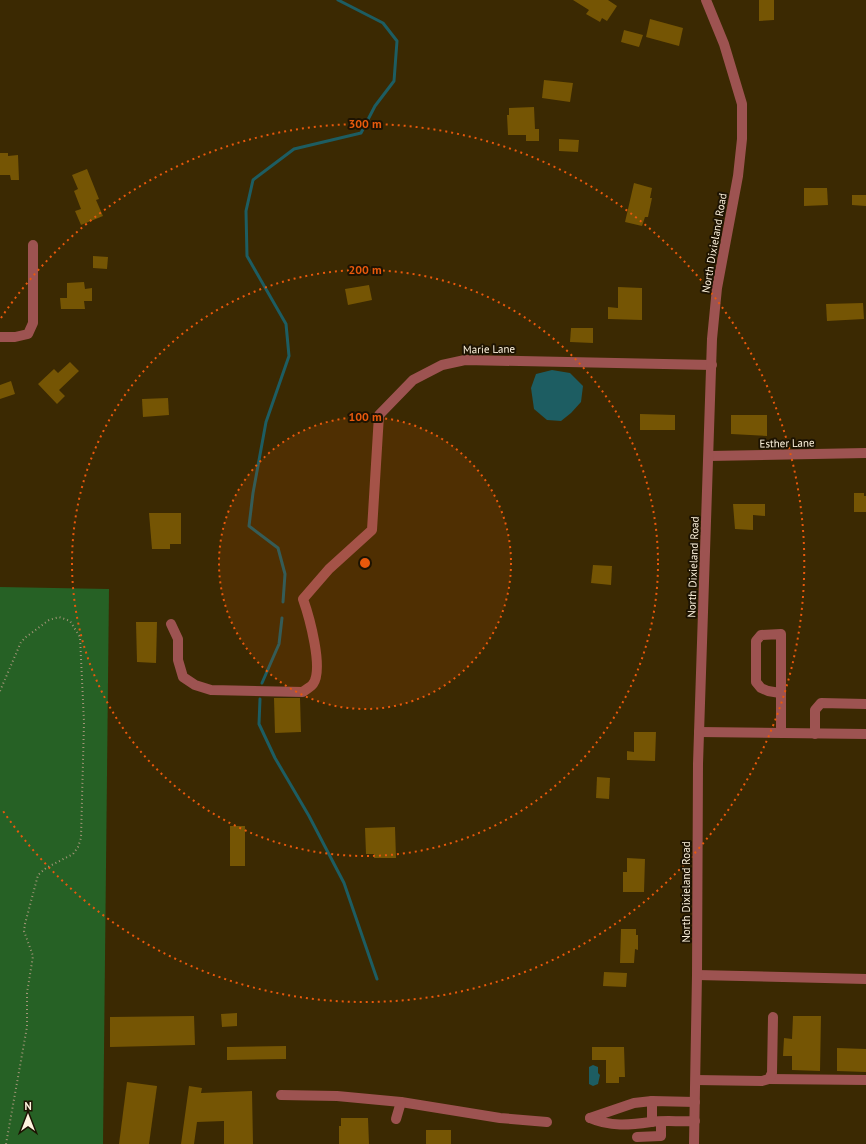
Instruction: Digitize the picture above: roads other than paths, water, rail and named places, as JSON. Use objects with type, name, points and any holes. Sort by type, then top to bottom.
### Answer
[{"type":"street","name":"North Dixieland Road","points":[[694,1144],[696,1080],[699,732],[712,339],[717,288],[738,176],[742,139],[742,104],[724,44],[706,0]]},
{"type":"street","points":[[0,337],[14,337],[28,334],[33,323],[33,245]]},
{"type":"street","name":"Marie Lane","points":[[171,624],[178,639],[178,660],[183,677],[195,685],[211,690],[303,692],[314,684],[317,671],[316,656],[309,617],[302,599],[329,569],[372,530],[379,415],[413,380],[442,365],[466,360],[712,364]]},
{"type":"street","name":"Esther Lane","points":[[709,456],[866,453]]},
{"type":"street","points":[[780,693],[761,688],[756,682],[756,641],[761,635],[781,634],[781,732]]},
{"type":"street","points":[[815,734],[815,710],[821,703],[866,704]]},
{"type":"street","points":[[699,732],[866,734]]},
{"type":"street","points":[[697,975],[866,979]]},
{"type":"street","points":[[769,1079],[772,1073],[772,1017]]},
{"type":"street","points":[[696,1080],[866,1080]]},
{"type":"street","points":[[281,1095],[337,1096],[401,1102],[500,1118],[547,1122]]},
{"type":"street","points":[[695,1102],[652,1101],[634,1103],[590,1118],[603,1123],[637,1125],[656,1122],[695,1121]]},
{"type":"street","points":[[637,1137],[661,1136],[656,1122],[652,1101]]},
{"type":"street","points":[[396,1119],[401,1102]]},
{"type":"water","points":[[552,370],[570,373],[583,386],[581,402],[561,421],[547,420],[534,409],[531,388],[536,374]]},
{"type":"water","points":[[593,1065],[598,1067],[598,1073],[600,1075],[598,1084],[593,1086],[589,1084],[589,1067]]},
{"type":"waterway","points":[[283,602],[285,574],[278,548],[249,526],[253,493],[266,422],[289,356],[286,324],[247,256],[246,211],[253,180],[294,149],[361,133],[375,106],[394,81],[397,41],[383,23],[338,0]]},
{"type":"waterway","points":[[262,683],[279,644],[282,618]]},
{"type":"waterway","points":[[260,699],[259,724],[275,758],[309,816],[344,883],[377,979]]}]
